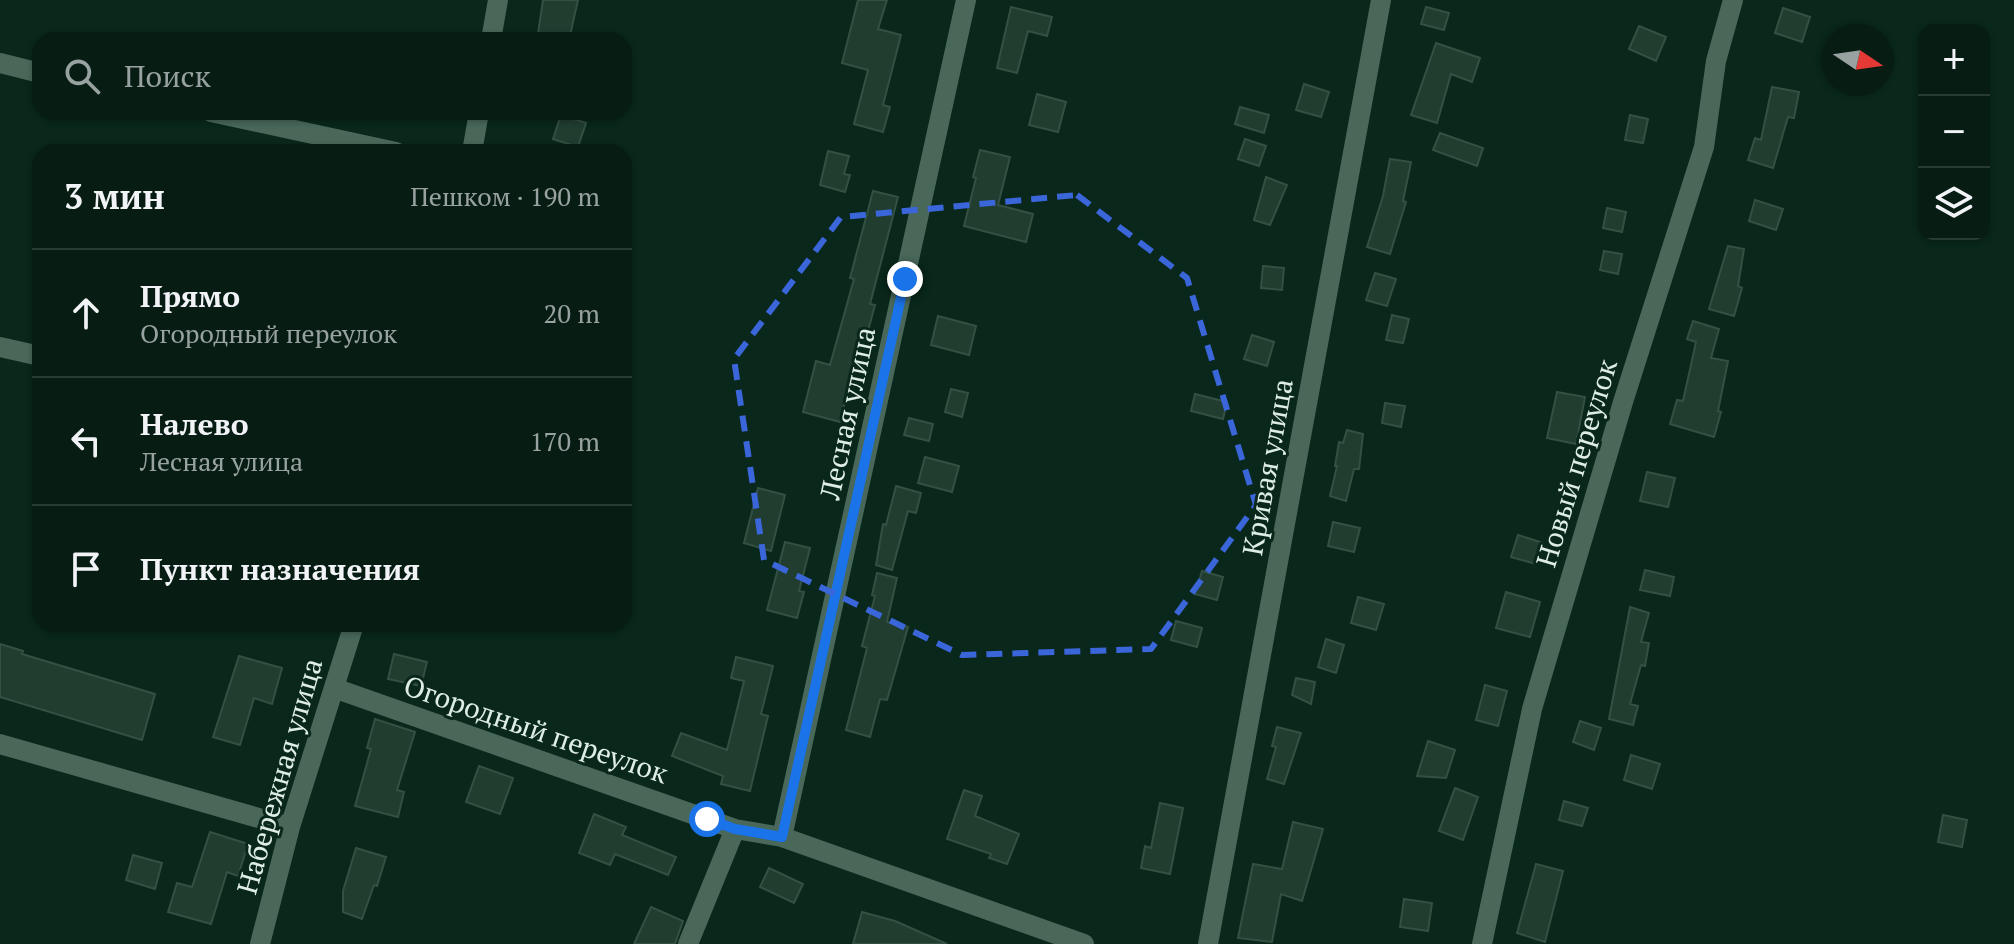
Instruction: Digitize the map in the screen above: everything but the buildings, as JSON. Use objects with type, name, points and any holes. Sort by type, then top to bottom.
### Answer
[{"type":"street","points":[[492,32],[498,0]]},
{"type":"street","name":"Лесная улица","points":[[782,837],[966,0]]},
{"type":"street","name":"Кривая улица","points":[[1208,944],[1381,0]]},
{"type":"street","name":"Новый переулок","points":[[1482,944],[1532,709],[1623,402],[1704,147],[1716,61],[1733,0]]},
{"type":"street","points":[[0,63],[32,71]]},
{"type":"street","points":[[248,120],[359,144]]},
{"type":"street","points":[[473,144],[478,120]]},
{"type":"street","points":[[0,347],[32,354]]},
{"type":"street","name":"Набережная улица","points":[[260,944],[290,827],[352,632]]},
{"type":"street","name":"Огородный переулок","points":[[334,688],[735,829],[782,837],[1084,944]]},
{"type":"street","points":[[0,744],[290,827]]},
{"type":"street","points":[[688,944],[735,829]]},
{"type":"highlighted area","points":[[1077,195],[1187,278],[1256,505],[1151,649],[962,655],[764,560],[734,359],[841,217]]},
{"type":"route","points":[[707,819],[735,829],[782,837],[905,279]]}]
